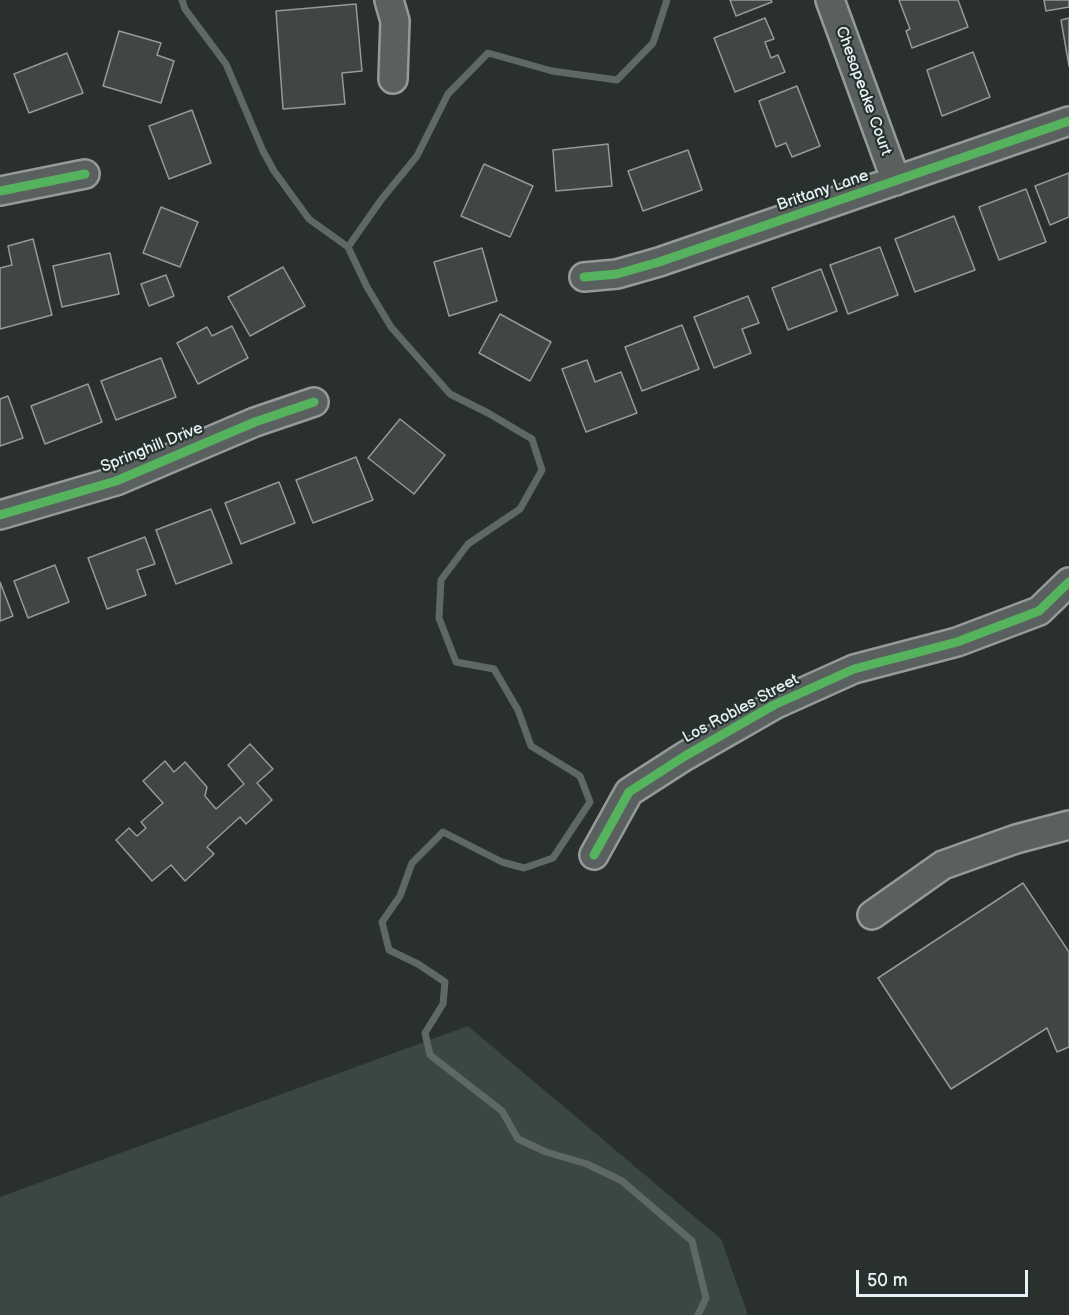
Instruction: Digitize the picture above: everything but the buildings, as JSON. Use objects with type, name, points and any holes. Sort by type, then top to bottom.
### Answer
[{"type":"street","points":[[389,0],[395,21],[393,79]]},
{"type":"street","name":"Chesapeake Court","points":[[830,0],[896,181]]},
{"type":"street","name":"Brittany Lane","points":[[584,277],[617,274],[659,262],[1069,121]]},
{"type":"street","points":[[2,184],[85,174]]},
{"type":"street","name":"Springhill Drive","points":[[0,515],[116,481],[255,422],[314,402]]},
{"type":"street","name":"Los Robles Street","points":[[594,855],[629,792],[685,756],[774,705],[854,669],[957,642],[1039,611],[1069,582]]},
{"type":"street","points":[[872,915],[943,865],[1016,839],[1069,825]]},
{"type":"shaded area","points":[[468,1026],[721,1239],[748,1315],[0,1315],[0,1197]]},
{"type":"waterway","points":[[182,0],[185,9],[226,64],[263,151],[274,171],[309,219],[348,247]]},
{"type":"waterway","points":[[667,0],[653,43],[617,80],[552,71],[488,53],[448,94],[417,156],[381,200],[348,247],[367,287],[391,327],[450,394],[532,439],[542,470],[520,509],[468,544],[441,580],[439,618],[456,662],[494,669],[518,710],[531,746],[580,776],[590,802],[553,858],[524,868],[502,862],[443,832],[412,863],[400,896],[382,922],[389,950],[418,964],[445,982],[443,1004],[425,1033],[430,1055],[502,1111],[518,1139],[546,1152],[587,1164],[622,1181],[692,1241],[706,1298],[698,1315]]},
{"type":"cycle path","points":[[584,277],[617,274],[659,262],[1069,121]]},
{"type":"cycle path","points":[[0,191],[85,174]]},
{"type":"cycle path","points":[[0,515],[116,481],[255,422],[314,402]]},
{"type":"cycle path","points":[[594,855],[629,792],[685,756],[774,705],[854,669],[957,642],[1039,611],[1069,582]]}]
